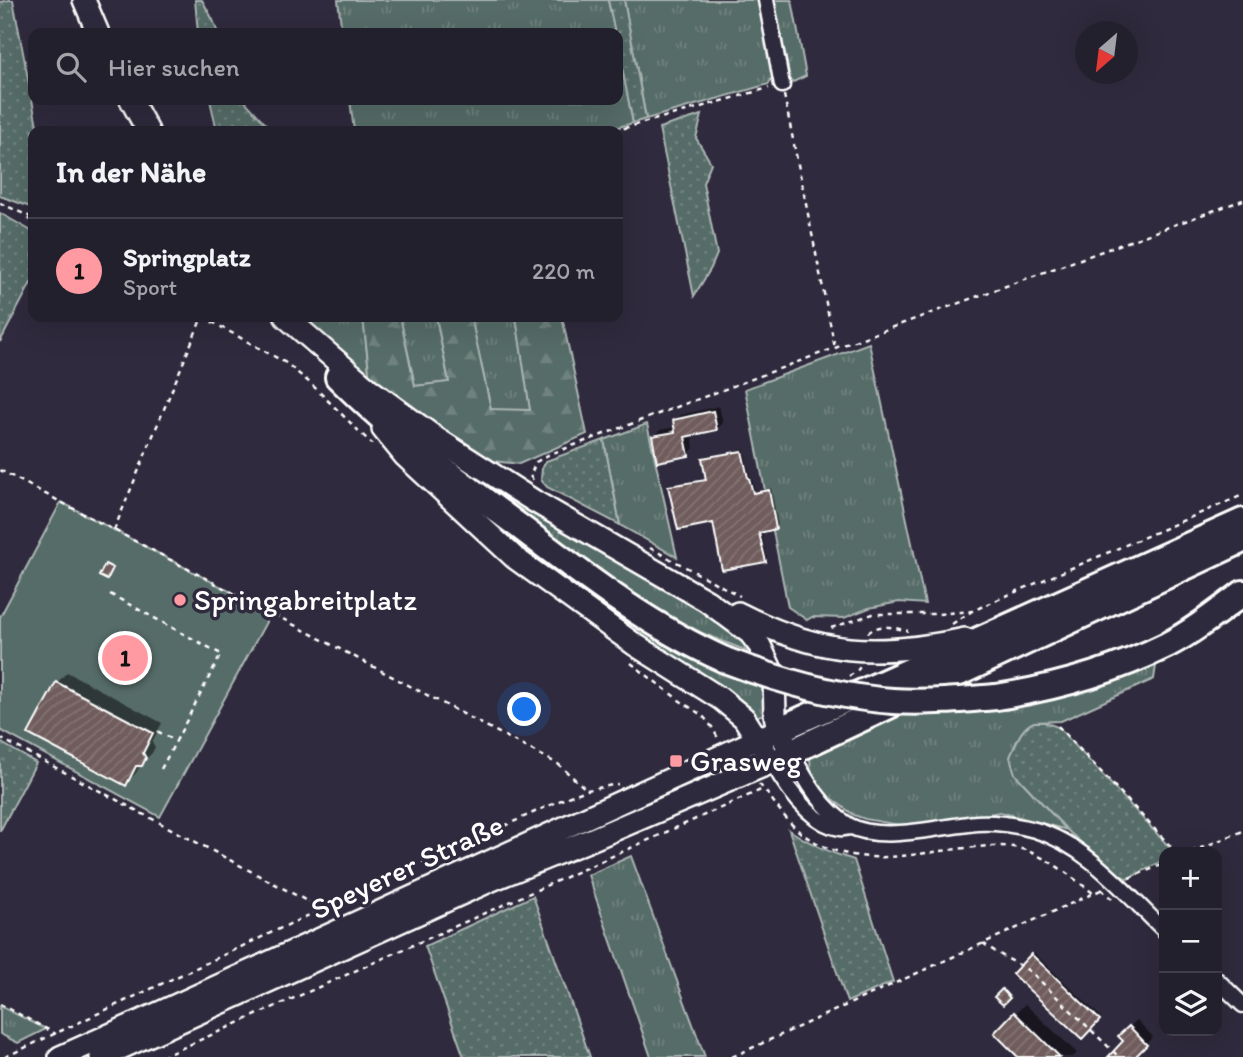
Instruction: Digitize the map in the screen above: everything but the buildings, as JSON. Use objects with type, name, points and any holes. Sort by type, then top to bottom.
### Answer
[{"type":"highway","points":[[338,377],[410,443],[613,597],[676,636],[725,660],[789,683],[849,696],[924,702],[996,697],[1054,686],[1114,667],[1168,644],[1243,593]]},
{"type":"highway","points":[[768,734],[1243,521]]},
{"type":"highway","points":[[781,757],[1243,540]]},
{"type":"main road","points":[[84,0],[96,28]]},
{"type":"main road","points":[[134,105],[145,126]]},
{"type":"main road","points":[[288,322],[405,456],[515,558],[634,644],[721,699],[768,734],[781,757]]},
{"type":"main road","points":[[290,322],[369,389],[436,438],[534,501],[707,601],[774,631],[824,646],[868,651],[912,649],[994,633]]},
{"type":"main road","points":[[707,601],[750,633],[760,646],[774,676],[775,715],[768,734]]},
{"type":"main road","name":"Speyerer Straße","points":[[60,1057],[768,734]]},
{"type":"main road","name":"Speyerer Straße","points":[[101,1057],[494,879],[781,757]]},
{"type":"street","points":[[766,0],[782,85]]},
{"type":"street","points":[[781,757],[804,778],[840,819],[852,827]]},
{"type":"street","points":[[781,757],[788,789],[799,802],[826,823],[839,828],[852,827],[894,833],[978,823],[1013,825],[1034,830],[1064,841],[1076,849],[1159,925]]},
{"type":"street","points":[[1222,985],[1243,1005]]},
{"type":"path","points":[[623,129],[782,85],[835,348]]},
{"type":"path","points":[[538,487],[530,476],[536,462],[542,458],[1243,200]]},
{"type":"path","points":[[0,203],[28,217]]},
{"type":"path","points":[[114,530],[200,322]]},
{"type":"path","points":[[211,322],[286,363],[372,443]]},
{"type":"path","points":[[0,470],[558,764],[587,790],[322,909],[5,1057]]},
{"type":"path","points":[[947,627],[972,611],[1243,495]]},
{"type":"path","points":[[642,543],[741,596]]},
{"type":"path","points":[[110,594],[221,654],[161,769]]},
{"type":"path","points":[[820,627],[833,629],[873,614],[972,611]]},
{"type":"path","points":[[867,634],[877,627],[887,626],[910,631]]},
{"type":"path","points":[[1058,726],[1171,847]]},
{"type":"path","points":[[155,730],[176,741]]},
{"type":"path","points":[[0,738],[322,909]]},
{"type":"path","points":[[162,1057],[763,789],[789,823],[810,839],[840,853],[866,858],[896,857],[991,845],[1023,849],[1050,862],[1093,892]]},
{"type":"path","points":[[1203,847],[1243,831]]},
{"type":"path","points":[[733,1057],[1093,892],[1159,866]]},
{"type":"path","points":[[983,943],[1032,973],[1119,1057]]},
{"type":"path","points":[[0,1004],[56,1034]]},
{"type":"green space","points":[[13,0],[28,79],[28,105],[33,105],[37,126],[28,126],[28,206],[0,196],[0,2]]},
{"type":"green space","points":[[195,0],[202,0],[216,28],[198,28]]},
{"type":"green space","points":[[338,0],[608,0],[614,28],[341,28]]},
{"type":"green space","points":[[608,0],[624,0],[646,119],[633,123],[623,72],[623,28],[614,28]]},
{"type":"green space","points":[[624,0],[761,0],[775,73],[769,84],[646,119]]},
{"type":"green space","points":[[774,0],[792,0],[806,76],[791,83]]},
{"type":"green space","points":[[623,72],[633,123],[622,126],[353,126],[351,105],[623,105]]},
{"type":"green space","points":[[211,105],[249,105],[267,126],[216,126]]},
{"type":"green space","points":[[702,115],[696,138],[711,163],[703,183],[717,254],[694,296],[659,128]]},
{"type":"green space","points":[[0,213],[28,229],[28,289],[0,342]]},
{"type":"green space","points":[[306,322],[364,322],[370,380]]},
{"type":"green space","points":[[364,322],[401,322],[415,386],[449,382],[437,322],[472,322],[491,409],[530,410],[517,322],[563,322],[587,434],[519,464],[484,460],[370,380]]},
{"type":"green space","points":[[401,322],[437,322],[449,382],[415,386]]},
{"type":"green space","points":[[472,322],[517,322],[531,410],[491,410]]},
{"type":"green space","points":[[869,343],[925,604],[899,602],[869,608],[844,618],[812,617],[807,620],[788,607],[745,389]]},
{"type":"green space","points":[[647,424],[677,557],[620,525],[604,440]]},
{"type":"green space","points":[[604,440],[620,525],[547,487],[541,480],[546,461]]},
{"type":"green space","points":[[440,453],[728,624],[757,655],[668,616]]},
{"type":"green space","points":[[431,467],[768,685],[768,713],[755,717],[508,542]]},
{"type":"green space","points":[[61,502],[271,613],[160,817],[0,730],[0,617]]},
{"type":"green space","points":[[1157,659],[1154,679],[1061,721],[1034,722],[1015,774],[1067,830],[1000,812],[941,822],[899,825],[865,819],[854,815],[828,796],[811,773],[810,757],[897,715],[1007,710],[1094,685]]},
{"type":"green space","points":[[1044,722],[1058,727],[1169,847],[1159,847],[1159,863],[1128,879],[1115,873],[1067,830],[1015,774],[1010,757],[1022,732],[1029,725]]},
{"type":"green space","points":[[0,742],[36,763],[0,831]]},
{"type":"green space","points":[[789,830],[820,848],[854,860],[893,982],[847,1002]]},
{"type":"green space","points":[[631,856],[705,1057],[651,1057],[588,875]]},
{"type":"green space","points":[[533,896],[590,1057],[464,1057],[425,946]]},
{"type":"green space","points":[[0,1006],[46,1029],[18,1043],[0,1034]]},
{"type":"place","name":"Springabreitplatz","points":[[180,600]]},
{"type":"place","name":"Springplatz","points":[[125,658]]},
{"type":"place","name":"Grasweg","points":[[676,761]]}]
